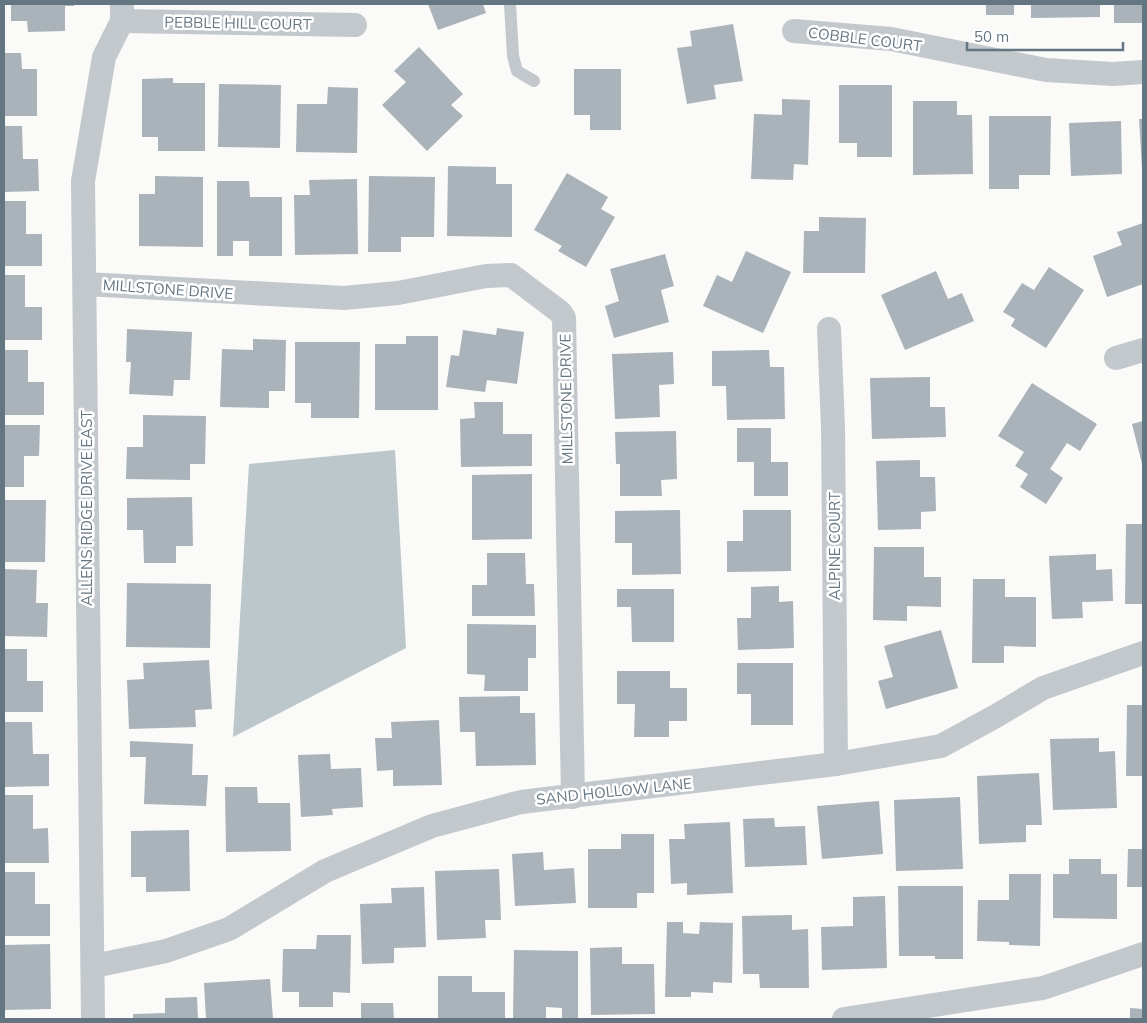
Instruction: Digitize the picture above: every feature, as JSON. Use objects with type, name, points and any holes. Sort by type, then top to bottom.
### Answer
[{"type":"street","name":"PEBBLE HILL COURT","points":[[122,12],[355,25]]},
{"type":"street","name":"ALLENS RIDGE DRIVE EAST","points":[[93,1019],[94,966],[88,723],[83,181],[104,57],[122,12]]},
{"type":"street","name":"COBBLE COURT","points":[[794,31],[891,39],[1046,70],[1112,74],[1143,72]]},
{"type":"street","name":"MILLSTONE DRIVE","points":[[85,284],[344,298],[398,293],[486,276],[511,275],[560,312],[564,318],[573,797]]},
{"type":"street","name":"ALPINE COURT","points":[[829,328],[833,427],[836,764]]},
{"type":"street","points":[[1116,358],[1143,350]]},
{"type":"street","name":"SAND HOLLOW LANE","points":[[94,966],[166,951],[228,929],[325,871],[432,826],[521,802],[836,764],[941,746],[1043,688],[1143,653]]},
{"type":"street","points":[[844,1019],[1043,988],[1143,954]]},
{"type":"lane","points":[[510,4],[513,56],[518,71],[534,81]]},
{"type":"shaded area","points":[[395,450],[406,648],[233,737],[249,464]]},
{"type":"building","points":[[11,4],[74,4],[74,6],[65,6],[65,31],[28,32],[27,21],[11,21]]},
{"type":"building","points":[[428,4],[483,4],[486,13],[438,30]]},
{"type":"building","points":[[986,4],[1014,4],[1014,15],[986,15]]},
{"type":"building","points":[[1031,4],[1100,4],[1100,17],[1031,18]]},
{"type":"building","points":[[1114,4],[1143,4],[1143,23],[1114,23]]},
{"type":"building","points":[[733,24],[743,81],[714,85],[716,99],[687,104],[677,48],[692,46],[690,31]]},
{"type":"building","points":[[419,47],[463,94],[451,105],[463,116],[427,151],[382,105],[406,82],[394,71]]},
{"type":"building","points":[[4,53],[21,53],[22,69],[37,69],[37,116],[4,116]]},
{"type":"building","points":[[574,69],[621,69],[621,130],[590,130],[590,115],[574,115]]},
{"type":"building","points":[[173,78],[173,83],[205,83],[205,151],[158,151],[158,137],[142,137],[142,79]]},
{"type":"building","points":[[219,84],[281,85],[280,148],[218,147]]},
{"type":"building","points":[[839,85],[892,85],[892,157],[857,157],[857,143],[839,143]]},
{"type":"building","points":[[328,87],[358,88],[357,153],[296,152],[297,104],[327,104]]},
{"type":"building","points":[[782,99],[810,100],[808,165],[794,164],[793,180],[751,179],[754,114],[782,115]]},
{"type":"building","points":[[913,101],[957,101],[957,115],[972,115],[973,174],[913,175]]},
{"type":"building","points":[[989,116],[1051,116],[1050,175],[1019,175],[1019,189],[989,189]]},
{"type":"building","points":[[1139,119],[1143,119],[1143,169],[1142,169]]},
{"type":"building","points":[[1121,121],[1122,174],[1071,176],[1069,123]]},
{"type":"building","points":[[4,126],[22,126],[23,159],[38,159],[39,191],[4,192]]},
{"type":"building","points":[[448,166],[496,167],[496,184],[512,184],[512,237],[447,236]]},
{"type":"building","points":[[567,173],[608,197],[601,209],[615,217],[586,267],[558,251],[562,246],[534,230]]},
{"type":"building","points":[[155,176],[203,177],[203,247],[139,246],[139,194],[155,194]]},
{"type":"building","points":[[369,176],[435,177],[434,237],[401,237],[401,252],[368,252]]},
{"type":"building","points":[[357,179],[358,254],[295,255],[294,195],[310,195],[309,180]]},
{"type":"building","points":[[217,181],[249,181],[250,197],[282,197],[282,256],[249,256],[249,241],[233,241],[233,256],[217,256]]},
{"type":"building","points":[[4,201],[26,201],[26,234],[42,234],[42,266],[4,266]]},
{"type":"building","points":[[819,217],[866,218],[865,273],[803,273],[804,231],[819,231]]},
{"type":"building","points":[[1143,223],[1143,284],[1107,297],[1093,256],[1122,245],[1117,232]]},
{"type":"building","points":[[746,251],[791,272],[763,333],[703,306],[717,275],[732,282]]},
{"type":"building","points":[[665,254],[674,286],[661,290],[669,322],[614,338],[605,306],[619,301],[610,269]]},
{"type":"building","points":[[1049,267],[1084,290],[1046,348],[1011,326],[1015,319],[1003,312],[1022,283],[1034,290]]},
{"type":"building","points":[[936,271],[948,299],[962,293],[974,321],[905,350],[881,295]]},
{"type":"building","points":[[4,275],[25,275],[25,307],[42,307],[42,340],[4,340]]},
{"type":"building","points":[[497,328],[524,332],[517,384],[487,380],[485,392],[446,387],[451,355],[459,356],[463,330],[496,335]]},
{"type":"building","points":[[127,329],[192,332],[190,380],[174,380],[173,396],[129,394],[131,362],[126,362]]},
{"type":"building","points":[[406,336],[438,336],[438,410],[375,410],[375,344],[406,344]]},
{"type":"building","points":[[253,339],[286,340],[285,391],[269,391],[269,408],[220,407],[222,349],[253,350]]},
{"type":"building","points":[[295,342],[360,342],[359,418],[311,418],[311,403],[295,403]]},
{"type":"building","points":[[4,350],[28,350],[28,382],[44,382],[44,415],[4,415]]},
{"type":"building","points":[[769,350],[770,367],[784,367],[785,419],[727,420],[726,386],[712,386],[712,351]]},
{"type":"building","points":[[673,352],[674,384],[659,385],[660,417],[615,419],[612,354]]},
{"type":"building","points":[[930,377],[930,407],[945,407],[946,437],[872,439],[870,378]]},
{"type":"building","points":[[1032,383],[1097,424],[1080,451],[1067,443],[1050,469],[1063,478],[1046,504],[1020,487],[1028,474],[1015,466],[1024,452],[998,436]]},
{"type":"building","points":[[474,402],[503,402],[503,434],[532,434],[532,466],[461,467],[460,419],[475,418]]},
{"type":"building","points":[[143,415],[206,416],[205,464],[190,464],[190,480],[126,479],[127,447],[143,447]]},
{"type":"building","points":[[1143,421],[1143,468],[1132,424]]},
{"type":"building","points":[[4,425],[40,425],[39,456],[24,456],[24,487],[4,487]]},
{"type":"building","points":[[737,428],[771,428],[771,462],[788,462],[788,496],[754,496],[754,462],[737,462]]},
{"type":"building","points":[[676,431],[677,479],[661,480],[662,496],[620,496],[620,464],[616,464],[615,432]]},
{"type":"building","points":[[920,460],[920,477],[935,477],[936,511],[921,512],[921,529],[878,530],[876,461]]},
{"type":"building","points":[[532,474],[532,539],[472,540],[472,475]]},
{"type":"building","points":[[192,497],[193,546],[176,546],[176,563],[144,563],[143,530],[127,530],[127,498]]},
{"type":"building","points":[[4,500],[46,500],[45,562],[4,562]]},
{"type":"building","points":[[680,510],[681,574],[632,575],[632,543],[615,543],[615,511]]},
{"type":"building","points":[[743,510],[791,510],[791,571],[727,572],[727,541],[743,541]]},
{"type":"building","points":[[1126,524],[1143,524],[1143,604],[1125,604]]},
{"type":"building","points":[[874,547],[924,547],[924,577],[941,577],[941,607],[907,606],[907,621],[873,620]]},
{"type":"building","points":[[487,553],[525,553],[526,584],[534,584],[535,616],[472,616],[472,585],[487,585]]},
{"type":"building","points":[[1096,554],[1096,570],[1112,569],[1113,601],[1082,602],[1083,618],[1052,619],[1049,556]]},
{"type":"building","points":[[4,569],[37,570],[36,603],[48,603],[47,637],[4,636]]},
{"type":"building","points":[[973,579],[1005,579],[1005,597],[1036,597],[1036,647],[1004,646],[1004,663],[972,663]]},
{"type":"building","points":[[127,583],[211,584],[210,648],[126,647]]},
{"type":"building","points":[[779,586],[779,602],[793,601],[794,648],[738,650],[737,618],[751,618],[751,587]]},
{"type":"building","points":[[617,589],[674,589],[674,642],[632,642],[631,607],[617,607]]},
{"type":"building","points":[[467,624],[536,625],[536,658],[528,658],[528,691],[484,691],[485,675],[467,674]]},
{"type":"building","points":[[941,630],[958,688],[886,709],[878,681],[893,677],[884,646]]},
{"type":"building","points":[[4,649],[27,649],[27,681],[43,681],[43,712],[4,712]]},
{"type":"building","points":[[209,660],[212,709],[195,710],[196,727],[129,729],[127,680],[144,679],[143,663]]},
{"type":"building","points":[[737,663],[793,663],[793,725],[751,725],[751,694],[737,694]]},
{"type":"building","points":[[617,671],[670,671],[670,688],[687,688],[687,721],[669,721],[669,737],[634,737],[635,704],[617,704]]},
{"type":"building","points":[[520,696],[520,713],[535,713],[536,765],[476,766],[475,732],[460,732],[459,697]]},
{"type":"building","points":[[1127,705],[1143,705],[1143,776],[1126,776]]},
{"type":"building","points":[[439,720],[442,785],[393,786],[393,770],[377,771],[375,738],[392,738],[391,722]]},
{"type":"building","points":[[4,722],[32,722],[33,754],[49,754],[49,786],[4,787]]},
{"type":"building","points":[[1099,738],[1099,752],[1115,751],[1117,808],[1053,810],[1050,739]]},
{"type":"building","points":[[130,741],[193,744],[192,775],[208,775],[206,806],[144,804],[146,757],[130,757]]},
{"type":"building","points":[[330,754],[331,769],[361,768],[363,807],[332,809],[333,815],[301,817],[298,755]]},
{"type":"building","points":[[1039,773],[1042,825],[1026,825],[1026,842],[979,844],[977,776]]},
{"type":"building","points":[[225,787],[257,787],[258,803],[290,803],[291,851],[226,852]]},
{"type":"building","points":[[4,795],[33,795],[33,829],[48,828],[49,863],[4,863]]},
{"type":"building","points":[[960,797],[963,869],[896,871],[894,800]]},
{"type":"building","points":[[879,801],[883,854],[822,859],[817,806]]},
{"type":"building","points":[[774,818],[775,827],[805,826],[807,865],[745,867],[743,819]]},
{"type":"building","points":[[730,822],[733,893],[687,895],[687,883],[671,884],[669,839],[685,839],[684,824]]},
{"type":"building","points":[[189,830],[190,891],[146,892],[146,877],[131,877],[131,831]]},
{"type":"building","points":[[621,834],[654,834],[654,893],[637,893],[637,908],[588,908],[588,849],[621,849]]},
{"type":"building","points":[[1128,849],[1143,849],[1143,887],[1127,887]]},
{"type":"building","points":[[543,852],[544,870],[574,868],[576,903],[515,906],[512,854]]},
{"type":"building","points":[[1069,859],[1101,859],[1101,874],[1117,874],[1117,919],[1053,918],[1053,874],[1069,874]]},
{"type":"building","points":[[499,869],[501,920],[485,920],[486,938],[437,940],[435,871]]},
{"type":"building","points":[[4,872],[35,872],[35,904],[50,904],[50,936],[4,936]]},
{"type":"building","points":[[1009,874],[1041,874],[1040,946],[1009,945],[1009,942],[977,941],[978,900],[1009,900]]},
{"type":"building","points":[[898,886],[963,886],[963,959],[935,959],[935,956],[899,956]]},
{"type":"building","points":[[424,887],[426,947],[394,948],[394,963],[362,964],[360,904],[392,903],[391,888]]},
{"type":"building","points":[[885,896],[887,968],[822,970],[821,927],[853,926],[853,897]]},
{"type":"building","points":[[792,915],[792,930],[808,929],[809,988],[760,988],[759,974],[743,974],[742,916]]},
{"type":"building","points":[[667,922],[683,922],[683,933],[699,934],[700,922],[733,923],[732,983],[713,982],[713,993],[691,992],[691,997],[665,997]]},
{"type":"building","points":[[317,935],[351,935],[350,993],[333,992],[333,1007],[299,1007],[299,992],[282,992],[283,949],[316,949]]},
{"type":"building","points":[[50,944],[51,1009],[4,1010],[4,945]]},
{"type":"building","points":[[622,947],[622,964],[654,964],[655,1014],[591,1015],[590,948]]},
{"type":"building","points":[[514,950],[578,951],[578,1019],[562,1019],[562,1008],[546,1007],[546,1019],[513,1019]]},
{"type":"building","points":[[438,976],[472,976],[472,992],[505,992],[505,1019],[438,1019]]},
{"type":"building","points":[[270,979],[273,1019],[206,1019],[204,983]]},
{"type":"building","points":[[197,997],[198,1019],[133,1019],[133,1014],[165,1013],[165,998]]},
{"type":"building","points":[[361,1003],[393,1003],[394,1019],[361,1019]]},
{"type":"building","points":[[1130,1008],[1143,1009],[1143,1019],[1130,1019]]}]
